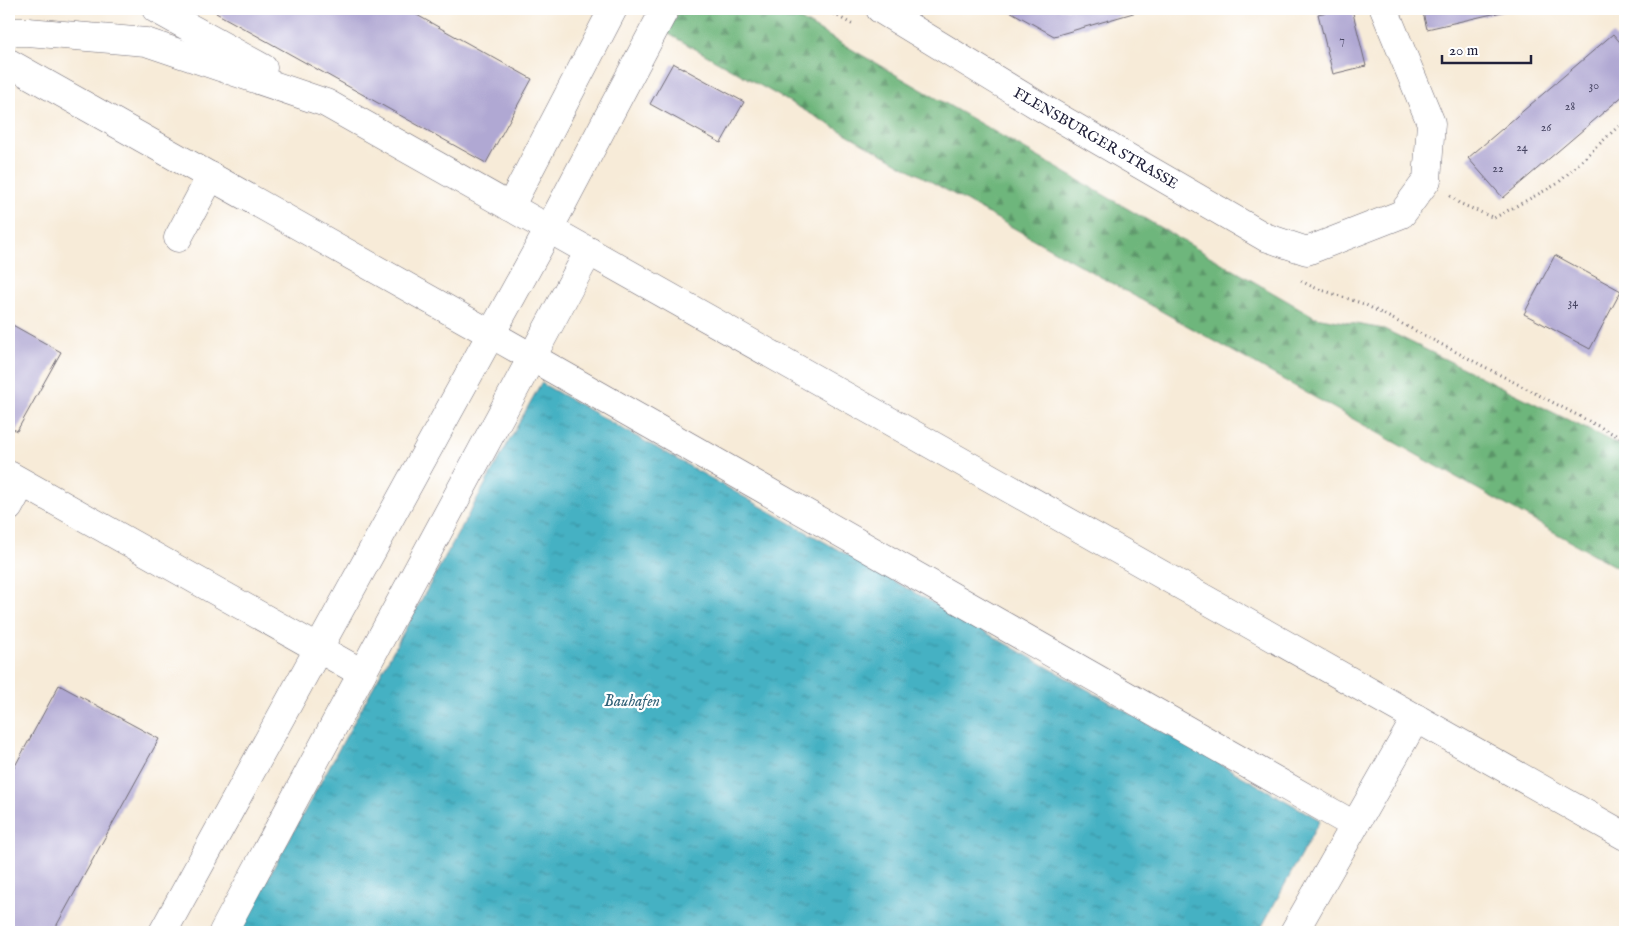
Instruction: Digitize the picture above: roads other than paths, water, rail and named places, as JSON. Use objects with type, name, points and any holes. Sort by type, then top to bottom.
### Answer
[{"type":"street","points":[[156,9],[589,251],[1625,836]]},
{"type":"street","points":[[510,207],[613,9]]},
{"type":"street","name":"FLENSBURGER STRASSE","points":[[880,9],[1039,106],[1265,237],[1307,251],[1402,214],[1426,180],[1431,123],[1384,9]]},
{"type":"street","points":[[163,932],[549,229],[659,19]]},
{"type":"street","points":[[9,32],[146,42],[326,103]]},
{"type":"street","points":[[9,63],[532,357],[1354,825]]},
{"type":"street","points":[[178,238],[211,176]]},
{"type":"street","points":[[222,932],[589,251]]},
{"type":"street","points":[[9,507],[15,479],[362,672]]},
{"type":"street","points":[[1294,932],[1416,718]]},
{"type":"water","name":"Bauhafen","points":[[541,383],[1320,820],[1259,932],[238,932]]}]
